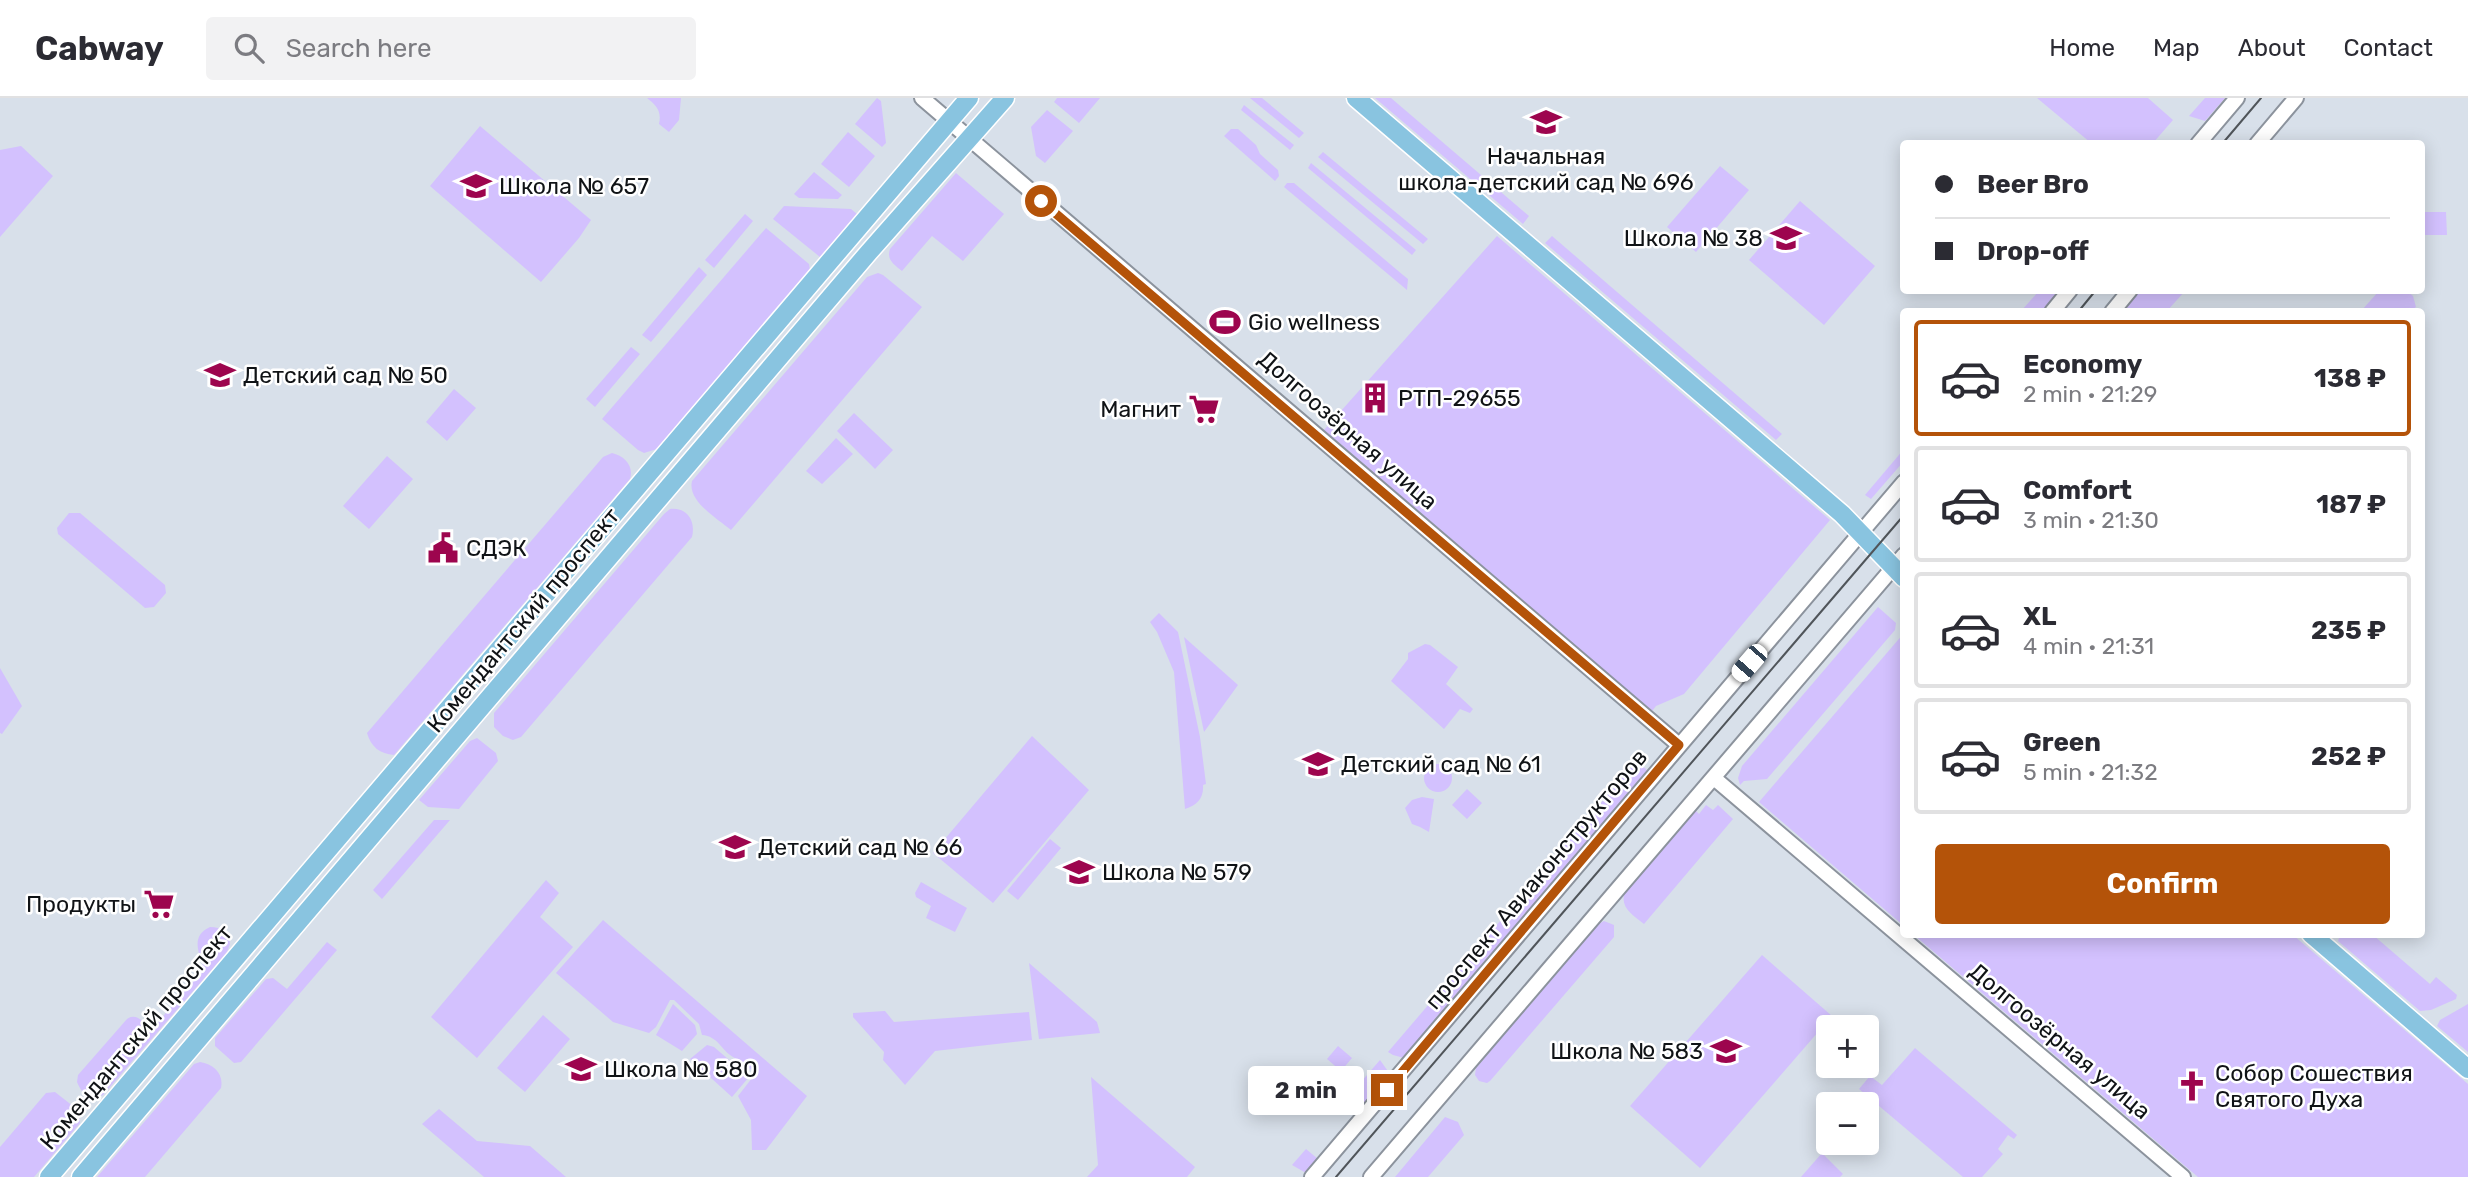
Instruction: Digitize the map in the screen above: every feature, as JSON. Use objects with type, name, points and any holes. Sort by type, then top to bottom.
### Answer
[{"type":"main road","name":"Комендантский проспект","points":[[49,1177],[969,98]]},
{"type":"main road","name":"Комендантский проспект","points":[[81,1177],[825,303],[1005,98]]},
{"type":"main road","points":[[1356,98],[1842,514],[1900,567]]},
{"type":"main road","points":[[2316,938],[2468,1069]]},
{"type":"street","name":"Долгоозёрная улица","points":[[922,98],[1679,745]]},
{"type":"street","points":[[2201,140],[2237,98]]},
{"type":"street","points":[[2260,140],[2296,98]]},
{"type":"street","points":[[2055,308],[2067,294]]},
{"type":"street","points":[[2115,308],[2127,294]]},
{"type":"street","name":"проспект Авиаконструкторов","points":[[1312,1177],[1900,487]]},
{"type":"street","points":[[1371,1177],[1714,778],[1900,567]]},
{"type":"street","name":"Долгоозёрная улица","points":[[1714,778],[1900,936]]},
{"type":"street","name":"Долгоозёрная улица","points":[[1902,938],[2183,1177]]},
{"type":"shaded area","points":[[647,98],[681,98],[679,120],[669,132],[659,124],[658,109]]},
{"type":"shaded area","points":[[877,98],[881,101],[886,143],[882,147],[855,124]]},
{"type":"shaded area","points":[[1057,98],[1100,98],[1079,123],[1054,102]]},
{"type":"shaded area","points":[[1250,98],[1262,98],[1304,133],[1299,138]]},
{"type":"shaded area","points":[[1375,98],[1391,98],[1529,216],[1523,224]]},
{"type":"shaded area","points":[[2037,98],[2148,98],[2173,120],[2156,140],[2087,140]]},
{"type":"shaded area","points":[[2205,98],[2225,98],[2205,121],[2189,116]]},
{"type":"shaded area","points":[[1244,105],[1294,145],[1290,150],[1241,110]]},
{"type":"shaded area","points":[[1047,110],[1073,131],[1045,163],[1036,156],[1031,127]]},
{"type":"shaded area","points":[[480,126],[591,220],[541,282],[430,186]]},
{"type":"shaded area","points":[[1231,129],[1238,129],[1278,170],[1279,176],[1275,181],[1224,136]]},
{"type":"shaded area","points":[[848,132],[875,156],[849,187],[821,164]]},
{"type":"shaded area","points":[[21,146],[53,176],[0,237],[0,150]]},
{"type":"shaded area","points":[[1323,152],[1428,239],[1423,244],[1318,157]]},
{"type":"shaded area","points":[[1311,163],[1416,250],[1412,255],[1308,168]]},
{"type":"shaded area","points":[[1720,166],[1749,190],[1696,252],[1667,227]]},
{"type":"shaded area","points":[[814,172],[842,195],[838,199],[799,198],[794,194]]},
{"type":"shaded area","points":[[956,173],[1004,214],[963,261],[932,236],[902,271],[890,259],[890,249]]},
{"type":"shaded area","points":[[1287,183],[1294,183],[1408,279],[1407,290],[1284,187]]},
{"type":"shaded area","points":[[1800,201],[1875,266],[1824,325],[1749,260]]},
{"type":"shaded area","points":[[784,206],[851,209],[857,214],[820,257],[773,219]]},
{"type":"shaded area","points":[[2425,212],[2446,212],[2447,235],[2425,235]]},
{"type":"shaded area","points":[[745,214],[753,221],[714,268],[705,260]]},
{"type":"shaded area","points":[[766,228],[809,264],[810,270],[657,449],[644,453],[638,450],[602,419]]},
{"type":"shaded area","points":[[1497,236],[1830,520],[1684,694],[1656,706],[1652,711],[1324,430]]},
{"type":"shaded area","points":[[1552,236],[1782,434],[1776,440],[1545,243]]},
{"type":"shaded area","points":[[699,267],[707,275],[651,342],[642,335]]},
{"type":"shaded area","points":[[878,273],[922,307],[731,530],[694,496],[692,481],[867,277]]},
{"type":"shaded area","points":[[2036,294],[2057,294],[2045,308],[2024,308]]},
{"type":"shaded area","points":[[2136,294],[2182,294],[2170,308],[2124,308]]},
{"type":"shaded area","points":[[2376,294],[2411,294],[2416,307],[2415,308],[2364,308]]},
{"type":"shaded area","points":[[631,347],[640,354],[595,407],[586,399]]},
{"type":"shaded area","points":[[454,389],[476,408],[447,441],[426,422]]},
{"type":"shaded area","points":[[854,413],[893,450],[875,469],[837,431]]},
{"type":"shaded area","points":[[836,438],[853,454],[822,484],[806,471]]},
{"type":"shaded area","points":[[612,453],[627,462],[631,470],[630,479],[394,755],[377,749],[367,733],[603,457]]},
{"type":"shaded area","points":[[1900,454],[1900,466],[1871,499],[1865,495]]},
{"type":"shaded area","points":[[387,456],[413,479],[369,529],[343,506]]},
{"type":"shaded area","points":[[670,509],[681,510],[689,516],[693,526],[692,537],[521,737],[513,740],[503,736],[494,727],[494,713]]},
{"type":"shaded area","points":[[69,513],[80,513],[165,585],[166,593],[154,607],[145,608],[58,534],[57,528]]},
{"type":"shaded area","points":[[1878,607],[1896,623],[1895,630],[1767,779],[1744,781],[1740,785],[1738,778],[1742,766]]},
{"type":"shaded area","points":[[1159,613],[1178,632],[1200,737],[1206,784],[1203,785],[1199,800],[1185,809],[1174,672],[1150,622]]},
{"type":"shaded area","points":[[1184,637],[1238,685],[1204,732]]},
{"type":"shaded area","points":[[1900,638],[1900,923],[1759,802]]},
{"type":"shaded area","points":[[1425,644],[1458,667],[1446,684],[1473,709],[1470,713],[1460,709],[1444,729],[1391,681],[1408,659],[1408,653]]},
{"type":"shaded area","points":[[0,668],[22,706],[2,734],[0,733]]},
{"type":"shaded area","points":[[1032,736],[1089,790],[993,903],[933,853]]},
{"type":"shaded area","points":[[477,738],[496,753],[498,761],[459,809],[428,807],[419,800],[470,741]]},
{"type":"shaded area","points":[[1637,761],[1648,771],[1404,1058],[1388,1052]]},
{"type":"shaded area","points":[[1438,764],[1448,768],[1452,778],[1448,788],[1438,792],[1428,788],[1424,778],[1428,768]]},
{"type":"shaded area","points":[[1467,789],[1482,803],[1467,819],[1452,805]]},
{"type":"shaded area","points":[[1422,797],[1434,799],[1429,832],[1412,824],[1405,808],[1412,800]]},
{"type":"shaded area","points":[[1706,805],[1713,810],[1718,805],[1733,819],[1644,924],[1625,906],[1625,892],[1695,810],[1699,814]]},
{"type":"shaded area","points":[[434,820],[450,820],[382,899],[373,890]]},
{"type":"shaded area","points":[[1050,839],[1061,848],[1018,900],[1007,891]]},
{"type":"shaded area","points":[[546,880],[559,893],[540,917],[573,947],[477,1058],[431,1017]]},
{"type":"shaded area","points":[[921,882],[967,908],[955,932],[926,918],[931,906],[916,897],[915,893]]},
{"type":"shaded area","points":[[603,920],[807,1096],[766,1150],[752,1150],[751,1120],[738,1096],[756,1073],[712,1038],[702,1035],[699,1024],[674,1000],[670,1000],[656,1027],[649,1033],[613,1022],[556,973]]},
{"type":"shaded area","points":[[1604,921],[1614,925],[1614,937],[1490,1081],[1479,1081],[1475,1075],[1476,1068],[1597,925]]},
{"type":"shaded area","points":[[210,927],[226,933],[230,944],[227,952],[103,1095],[87,1095],[77,1082],[78,1075],[127,1019],[137,1018],[152,1029],[204,969],[198,951],[198,940]]},
{"type":"shaded area","points":[[1918,938],[2297,938],[2468,1084],[2468,1177],[2198,1177]]},
{"type":"shaded area","points":[[2339,938],[2376,938],[2430,984],[2436,977],[2457,995],[2456,999],[2431,1010],[2420,1011],[2338,941]]},
{"type":"shaded area","points":[[327,942],[337,950],[241,1062],[234,1063],[215,1046],[215,1038],[266,979],[273,978],[287,989]]},
{"type":"shaded area","name":"Школа № 583","points":[[1762,955],[1831,1015],[1816,1015],[1816,1034],[1700,1168],[1630,1106]]},
{"type":"shaded area","points":[[1029,963],[1097,1022],[1100,1033],[1039,1039]]},
{"type":"shaded area","points":[[673,1004],[695,1025],[697,1034],[682,1051],[656,1035]]},
{"type":"shaded area","points":[[2468,1004],[2468,1052],[2437,1026],[2440,1020]]},
{"type":"shaded area","points":[[885,1011],[894,1022],[1029,1012],[1032,1040],[935,1051],[905,1085],[883,1060],[884,1052],[853,1017],[853,1013]]},
{"type":"shaded area","points":[[543,1015],[570,1039],[525,1092],[497,1068]]},
{"type":"shaded area","points":[[707,1045],[714,1047],[749,1077],[732,1097],[690,1059]]},
{"type":"shaded area","points":[[1338,1046],[1352,1058],[1341,1071],[1327,1059]]},
{"type":"shaded area","points":[[1915,1048],[2017,1135],[2014,1139],[2008,1135],[1998,1149],[2003,1154],[1982,1177],[1963,1177],[1879,1106],[1879,1092],[1863,1092],[1859,1089],[1868,1078],[1882,1085]]},
{"type":"shaded area","points":[[1380,1060],[1390,1074],[1363,1105],[1358,1101],[1349,1112],[1341,1105]]},
{"type":"shaded area","points":[[200,1062],[217,1070],[221,1078],[221,1088],[145,1177],[97,1177],[194,1064]]},
{"type":"shaded area","points":[[1091,1077],[1195,1167],[1187,1177],[1087,1177],[1098,1165]]},
{"type":"shaded area","points":[[55,1092],[78,1110],[80,1123],[34,1177],[0,1177],[0,1147],[46,1093]]},
{"type":"shaded area","points":[[439,1109],[477,1141],[530,1146],[566,1177],[484,1177],[422,1124]]},
{"type":"shaded area","points":[[1445,1117],[1458,1122],[1464,1135],[1428,1177],[1395,1177]]},
{"type":"shaded area","points":[[1306,1149],[1318,1159],[1306,1173],[1292,1165]]},
{"type":"shaded area","points":[[1820,1155],[1824,1155],[1843,1174],[1840,1177],[1801,1177]]},
{"type":"tram line","points":[[2225,140],[2261,98]]},
{"type":"tram line","points":[[2081,308],[2093,294]]},
{"type":"tram line","points":[[1336,1177],[1900,520]]},
{"type":"place","name":"Начальная школа-детский сад № 696","points":[[1546,122]]},
{"type":"place","name":"Школа № 657","points":[[476,186]]},
{"type":"place","name":"Школа № 38","points":[[1786,238]]},
{"type":"place","name":"Gio wellness","points":[[1225,322]]},
{"type":"place","name":"Детский сад № 50","points":[[220,375]]},
{"type":"place","name":"РТП-29655","points":[[1375,398]]},
{"type":"place","name":"Магнит","points":[[1204,409]]},
{"type":"place","name":"СДЭК","points":[[443,548]]},
{"type":"place","name":"Детский сад № 61","points":[[1318,764]]},
{"type":"place","name":"Детский сад № 66","points":[[735,847]]},
{"type":"place","name":"Школа № 579","points":[[1079,872]]},
{"type":"place","name":"Продукты","points":[[159,904]]},
{"type":"place","name":"Школа № 583","points":[[1726,1051]]},
{"type":"place","name":"Школа № 580","points":[[581,1069]]},
{"type":"place","name":"Собор Сошествия Святого Духа","points":[[2192,1086]]},
{"type":"route","points":[[1041,201],[1679,745],[1387,1090]]}]
